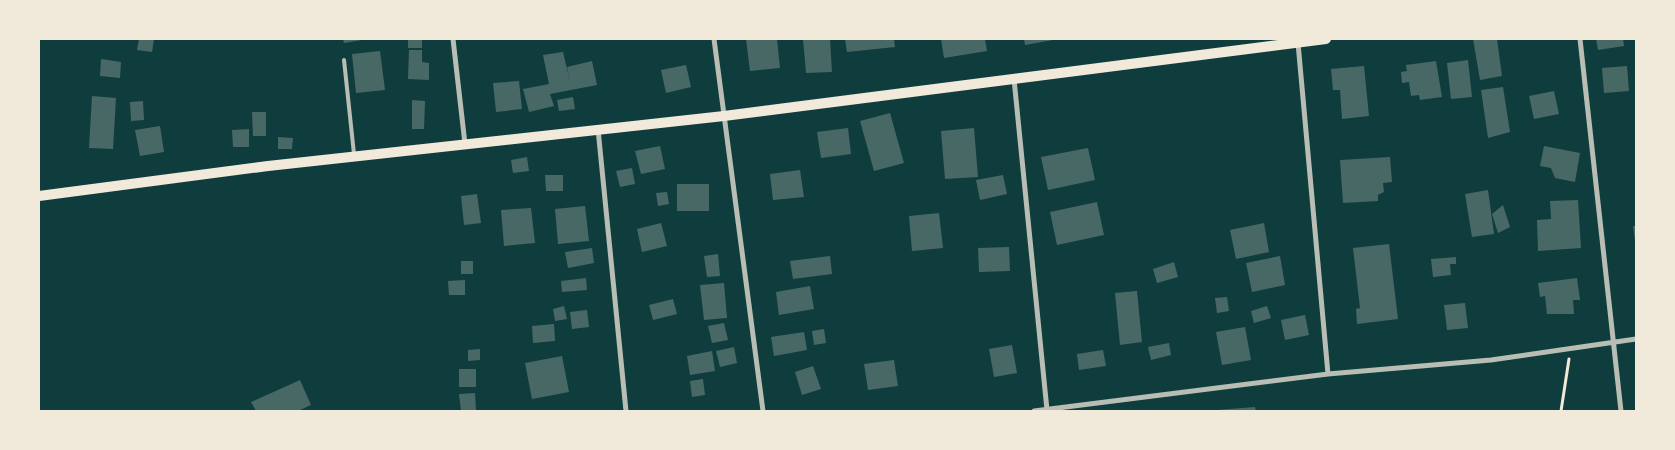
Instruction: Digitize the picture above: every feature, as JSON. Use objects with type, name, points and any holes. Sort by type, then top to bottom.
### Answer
[{"type":"main road","points":[[39,196],[354,156],[724,116],[1326,39]]},
{"type":"street","points":[[453,39],[465,144]]},
{"type":"street","points":[[714,39],[763,411]]},
{"type":"street","points":[[1580,39],[1621,411]]},
{"type":"street","points":[[1298,42],[1328,374]]},
{"type":"street","points":[[1014,79],[1047,410]]},
{"type":"street","points":[[598,129],[626,411]]},
{"type":"street","points":[[1034,411],[1328,374],[1491,360],[1636,339]]},
{"type":"lane","points":[[344,60],[354,156]]},
{"type":"path","points":[[1561,411],[1571,348]]},
{"type":"building","points":[[139,39],[154,39],[152,52],[137,50]]},
{"type":"building","points":[[343,39],[362,39],[362,40],[344,43]]},
{"type":"building","points":[[408,39],[422,39],[422,48],[408,48]]},
{"type":"building","points":[[746,39],[777,39],[780,68],[750,71]]},
{"type":"building","points":[[803,39],[830,39],[832,72],[806,73]]},
{"type":"building","points":[[845,39],[894,39],[895,47],[847,52]]},
{"type":"building","points":[[941,39],[985,39],[987,51],[944,58]]},
{"type":"building","points":[[1024,39],[1053,39],[1053,40],[1025,45]]},
{"type":"building","points":[[1473,39],[1497,39],[1502,76],[1480,80]]},
{"type":"building","points":[[1596,39],[1623,39],[1624,46],[1598,50]]},
{"type":"building","points":[[409,50],[422,50],[422,62],[429,63],[429,80],[408,79]]},
{"type":"building","points":[[380,51],[385,90],[356,93],[352,54]]},
{"type":"building","points":[[563,52],[570,82],[567,67],[592,61],[597,85],[550,94],[554,106],[529,112],[523,89],[549,84],[543,55]]},
{"type":"building","points":[[101,59],[121,62],[120,78],[100,76]]},
{"type":"building","points":[[1468,60],[1472,97],[1451,99],[1447,63]]},
{"type":"building","points":[[1436,61],[1442,97],[1420,100],[1419,95],[1411,96],[1409,82],[1402,83],[1401,72],[1407,71],[1406,65]]},
{"type":"building","points":[[686,65],[691,87],[666,93],[661,70]]},
{"type":"building","points":[[1364,66],[1369,116],[1342,119],[1340,90],[1333,90],[1331,69]]},
{"type":"building","points":[[1627,66],[1629,91],[1604,93],[1602,68]]},
{"type":"building","points":[[519,81],[522,109],[496,112],[493,83]]},
{"type":"building","points":[[1503,87],[1510,132],[1488,138],[1481,90]]},
{"type":"building","points":[[1554,91],[1559,114],[1534,119],[1529,96]]},
{"type":"building","points":[[92,96],[116,98],[113,149],[89,148]]},
{"type":"building","points":[[573,97],[575,109],[559,111],[557,100]]},
{"type":"building","points":[[412,100],[425,101],[424,129],[412,129]]},
{"type":"building","points":[[143,101],[144,120],[131,121],[130,102]]},
{"type":"building","points":[[252,112],[266,112],[266,136],[253,136]]},
{"type":"building","points":[[890,113],[904,163],[874,171],[860,121]]},
{"type":"building","points":[[160,126],[164,152],[140,156],[135,130]]},
{"type":"building","points":[[848,128],[851,154],[821,158],[817,132]]},
{"type":"building","points":[[974,128],[978,177],[945,179],[941,131]]},
{"type":"building","points":[[249,129],[249,147],[233,147],[232,130]]},
{"type":"building","points":[[278,137],[293,138],[292,149],[278,149]]},
{"type":"building","points":[[660,146],[665,169],[641,174],[635,151]]},
{"type":"building","points":[[1544,146],[1580,153],[1575,182],[1555,178],[1551,168],[1540,166]]},
{"type":"building","points":[[1088,148],[1095,180],[1048,190],[1041,157]]},
{"type":"building","points":[[527,157],[529,171],[513,173],[511,160]]},
{"type":"building","points":[[1390,157],[1392,182],[1383,183],[1384,192],[1378,195],[1378,201],[1343,203],[1340,160]]},
{"type":"building","points":[[632,168],[635,184],[620,187],[616,171]]},
{"type":"building","points":[[800,170],[804,197],[773,200],[770,174]]},
{"type":"building","points":[[545,175],[563,175],[563,191],[546,191]]},
{"type":"building","points":[[1003,175],[1007,194],[980,200],[976,180]]},
{"type":"building","points":[[677,184],[709,184],[709,211],[677,211]]},
{"type":"building","points":[[1488,190],[1494,234],[1472,237],[1465,194]]},
{"type":"building","points":[[667,192],[669,204],[658,206],[656,193]]},
{"type":"building","points":[[477,194],[481,223],[464,225],[461,196]]},
{"type":"building","points":[[1578,200],[1581,248],[1538,251],[1537,220],[1551,219],[1550,201]]},
{"type":"building","points":[[1097,202],[1104,235],[1057,245],[1050,212]]},
{"type":"building","points":[[1503,205],[1510,227],[1498,233],[1492,214]]},
{"type":"building","points":[[585,206],[589,241],[558,244],[555,209]]},
{"type":"building","points":[[531,208],[535,243],[504,246],[501,210]]},
{"type":"building","points":[[939,213],[943,248],[912,251],[909,216]]},
{"type":"building","points":[[661,223],[667,246],[642,252],[637,229]]},
{"type":"building","points":[[1264,223],[1269,252],[1236,259],[1230,230]]},
{"type":"building","points":[[1633,226],[1636,226],[1636,241],[1635,241]]},
{"type":"building","points":[[1389,244],[1398,319],[1357,324],[1356,309],[1360,308],[1353,248]]},
{"type":"building","points":[[1009,247],[1010,271],[979,272],[978,248]]},
{"type":"building","points":[[592,248],[594,263],[568,268],[565,252]]},
{"type":"building","points":[[718,254],[720,276],[707,277],[704,256]]},
{"type":"building","points":[[830,256],[832,274],[793,279],[790,261]]},
{"type":"building","points":[[1280,256],[1285,285],[1252,292],[1246,263]]},
{"type":"building","points":[[1456,257],[1456,264],[1450,264],[1451,275],[1433,277],[1431,259]]},
{"type":"building","points":[[461,261],[473,261],[473,274],[461,274]]},
{"type":"building","points":[[1174,262],[1178,277],[1157,283],[1153,269]]},
{"type":"building","points":[[586,278],[587,290],[562,292],[561,281]]},
{"type":"building","points":[[1577,278],[1580,300],[1573,300],[1574,314],[1547,314],[1545,296],[1540,297],[1538,283]]},
{"type":"building","points":[[465,280],[465,295],[449,295],[448,281]]},
{"type":"building","points":[[724,283],[727,318],[704,320],[700,285]]},
{"type":"building","points":[[810,286],[814,309],[779,315],[776,292]]},
{"type":"building","points":[[1137,291],[1142,342],[1120,345],[1115,293]]},
{"type":"building","points":[[1227,297],[1229,311],[1217,313],[1215,298]]},
{"type":"building","points":[[673,299],[677,314],[653,320],[649,305]]},
{"type":"building","points":[[1465,303],[1468,328],[1447,330],[1444,305]]},
{"type":"building","points":[[564,306],[567,319],[555,321],[553,309]]},
{"type":"building","points":[[1267,306],[1271,318],[1254,323],[1251,311]]},
{"type":"building","points":[[587,310],[589,327],[572,329],[570,312]]},
{"type":"building","points":[[1305,315],[1309,335],[1285,340],[1281,320]]},
{"type":"building","points":[[724,323],[728,340],[712,343],[708,326]]},
{"type":"building","points":[[554,324],[555,341],[533,343],[532,326]]},
{"type":"building","points":[[1245,327],[1251,360],[1222,365],[1216,332]]},
{"type":"building","points":[[824,329],[826,343],[814,345],[812,331]]},
{"type":"building","points":[[804,332],[807,350],[774,356],[771,337]]},
{"type":"building","points":[[1169,343],[1171,355],[1151,360],[1148,347]]},
{"type":"building","points":[[1012,345],[1017,373],[994,377],[989,349]]},
{"type":"building","points":[[734,347],[737,363],[720,367],[716,351]]},
{"type":"building","points":[[480,349],[480,360],[468,361],[468,350]]},
{"type":"building","points":[[1103,350],[1106,366],[1079,370],[1077,354]]},
{"type":"building","points":[[712,351],[715,371],[690,375],[687,356]]},
{"type":"building","points":[[562,356],[569,392],[532,399],[525,363]]},
{"type":"building","points":[[894,360],[898,386],[868,390],[864,364]]},
{"type":"building","points":[[813,366],[821,389],[802,395],[795,372]]},
{"type":"building","points":[[459,369],[476,369],[476,387],[459,387]]},
{"type":"building","points":[[703,379],[705,395],[692,397],[690,381]]},
{"type":"building","points":[[300,380],[311,405],[298,411],[256,411],[251,402]]},
{"type":"building","points":[[475,393],[476,411],[461,411],[459,394]]},
{"type":"building","points":[[1255,407],[1256,411],[1217,411],[1217,410]]}]
